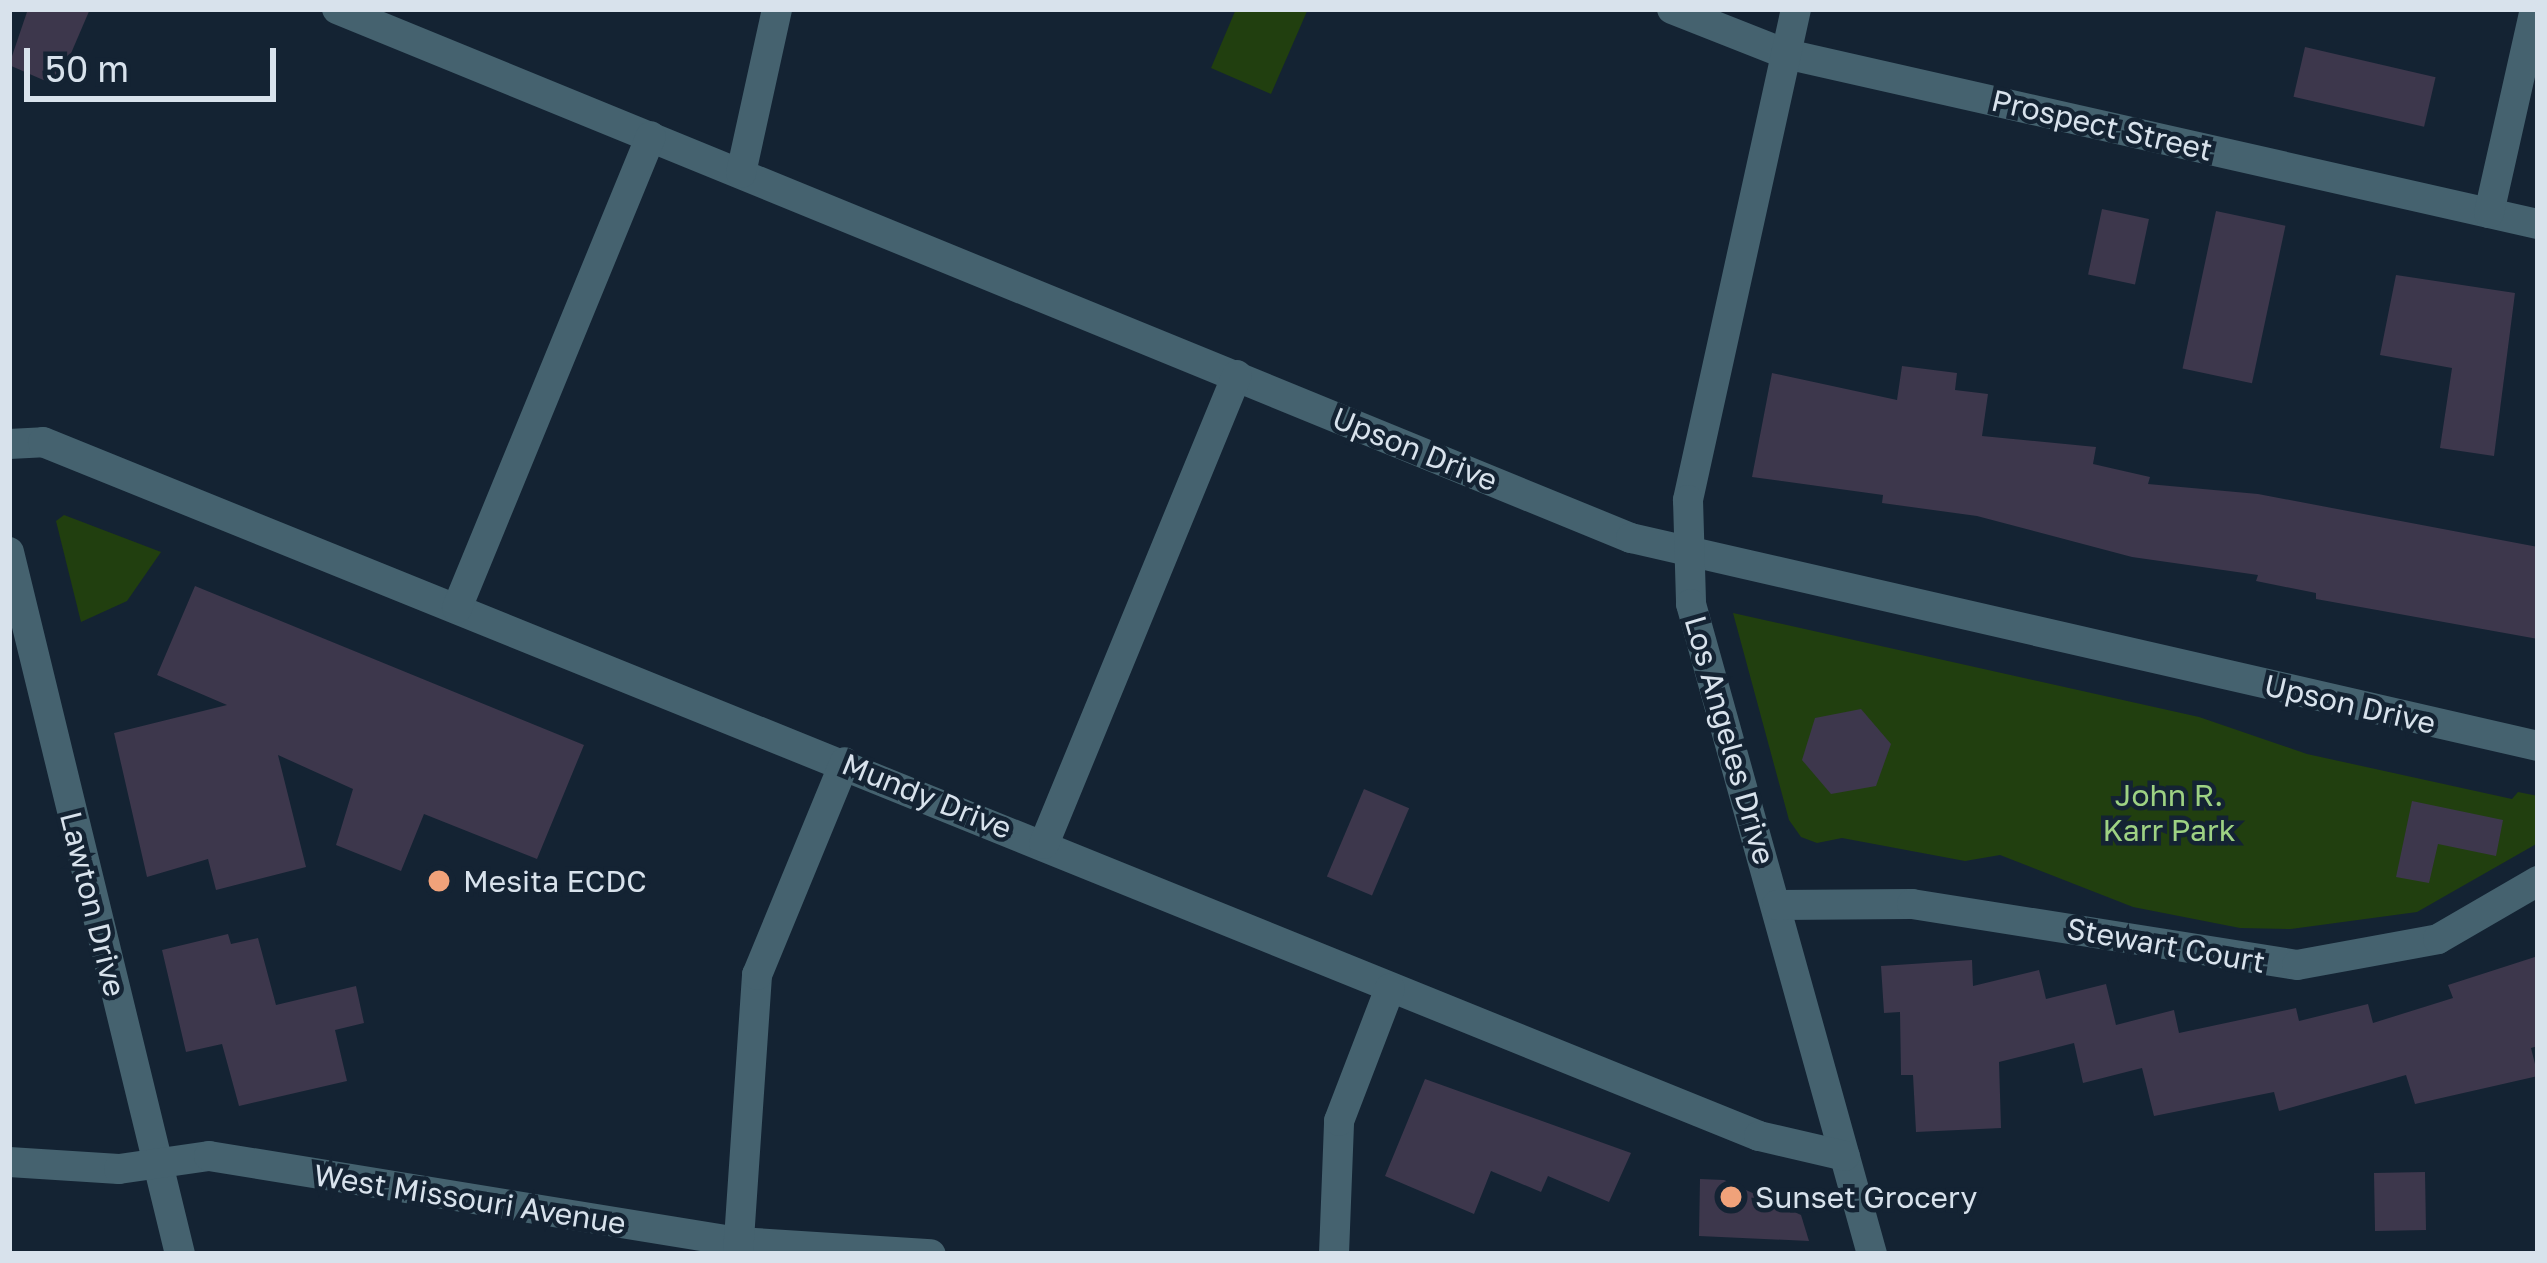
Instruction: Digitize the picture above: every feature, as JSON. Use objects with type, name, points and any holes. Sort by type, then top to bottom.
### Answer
[{"type":"street","name":"Upson Drive","points":[[337,9],[1688,555],[2538,746]]},
{"type":"street","points":[[741,172],[777,9]]},
{"type":"street","name":"Prospect Street","points":[[1672,9],[1786,54],[2538,224]]},
{"type":"street","name":"Los Angeles Drive","points":[[1796,9],[1688,500],[1691,604],[1873,1254]]},
{"type":"street","points":[[2489,213],[2535,9]]},
{"type":"street","points":[[457,608],[651,136]]},
{"type":"street","points":[[1044,844],[1237,375]]},
{"type":"street","name":"Mundy Drive","points":[[9,444],[44,442],[845,762],[1759,1136],[1845,1156]]},
{"type":"street","name":"Lawton Drive","points":[[9,552],[180,1254]]},
{"type":"street","points":[[738,1248],[746,1050],[761,958],[845,762]]},
{"type":"street","name":"Stewart Court","points":[[1777,905],[1912,904],[2297,965],[2438,939],[2538,881]]},
{"type":"street","points":[[1334,1254],[1339,1121],[1390,988]]},
{"type":"street","name":"West Missouri Avenue","points":[[9,1162],[157,1167],[209,1156],[738,1248],[931,1254]]},
{"type":"green space","points":[[1236,9],[1308,9],[1271,94],[1211,68]]},
{"type":"green space","points":[[64,515],[161,552],[127,601],[81,622],[56,521]]},
{"type":"green space","name":"John R. Karr Park","points":[[1733,613],[2199,717],[2307,754],[2512,799],[2518,792],[2538,796],[2538,843],[2417,912],[2291,929],[2240,928],[2133,907],[2000,855],[1965,861],[1842,838],[1817,843],[1801,837],[1789,820]]},
{"type":"building","points":[[28,9],[90,9],[57,86],[9,65]]},
{"type":"building","points":[[2305,47],[2436,77],[2424,127],[2294,97]]},
{"type":"building","points":[[2102,209],[2149,219],[2135,285],[2088,275]]},
{"type":"building","points":[[2216,211],[2285,226],[2252,383],[2183,368]]},
{"type":"building","points":[[2396,275],[2515,293],[2494,456],[2440,448],[2452,368],[2380,355]]},
{"type":"building","points":[[1902,366],[1957,373],[1955,390],[1988,394],[1982,436],[2096,447],[2093,464],[2150,477],[2148,484],[2258,494],[2538,547],[2538,639],[2316,599],[2316,593],[2256,581],[2258,575],[2132,557],[1977,516],[1882,503],[1883,495],[1752,477],[1772,373],[1897,400]]},
{"type":"building","points":[[195,586],[584,745],[537,859],[424,814],[401,871],[336,845],[353,789],[278,755],[306,867],[216,890],[208,859],[147,877],[114,733],[227,705],[157,675]]},
{"type":"building","points":[[1861,709],[1891,744],[1876,786],[1831,794],[1802,760],[1815,718]]},
{"type":"building","points":[[1364,789],[1409,808],[1372,896],[1327,876]]},
{"type":"building","points":[[2412,801],[2503,820],[2496,856],[2438,844],[2429,883],[2396,877]]},
{"type":"building","points":[[228,934],[231,944],[258,938],[276,1005],[356,986],[364,1023],[335,1030],[347,1081],[239,1106],[222,1044],[186,1052],[162,950]]},
{"type":"building","points":[[2538,956],[2538,1046],[2531,1048],[2538,1076],[2415,1104],[2406,1075],[2279,1111],[2274,1092],[2154,1116],[2142,1068],[2083,1083],[2074,1043],[1999,1062],[2001,1128],[1916,1132],[1913,1075],[1901,1075],[1900,1012],[1884,1013],[1881,966],[1972,960],[1973,986],[2039,970],[2046,999],[2106,984],[2116,1025],[2174,1010],[2179,1033],[2296,1008],[2299,1021],[2368,1004],[2373,1023],[2453,998],[2448,985]]},
{"type":"building","points":[[1425,1079],[1631,1153],[1609,1202],[1548,1176],[1541,1192],[1491,1171],[1474,1214],[1385,1176]]},
{"type":"building","points":[[2425,1172],[2426,1230],[2375,1231],[2374,1173]]},
{"type":"building","name":"Sunset Grocery","points":[[1700,1179],[1724,1180],[1801,1215],[1809,1241],[1699,1236]]},
{"type":"place","name":"Mesita ECDC","points":[[439,881]]},
{"type":"place","name":"Sunset Grocery","points":[[1731,1197]]}]
